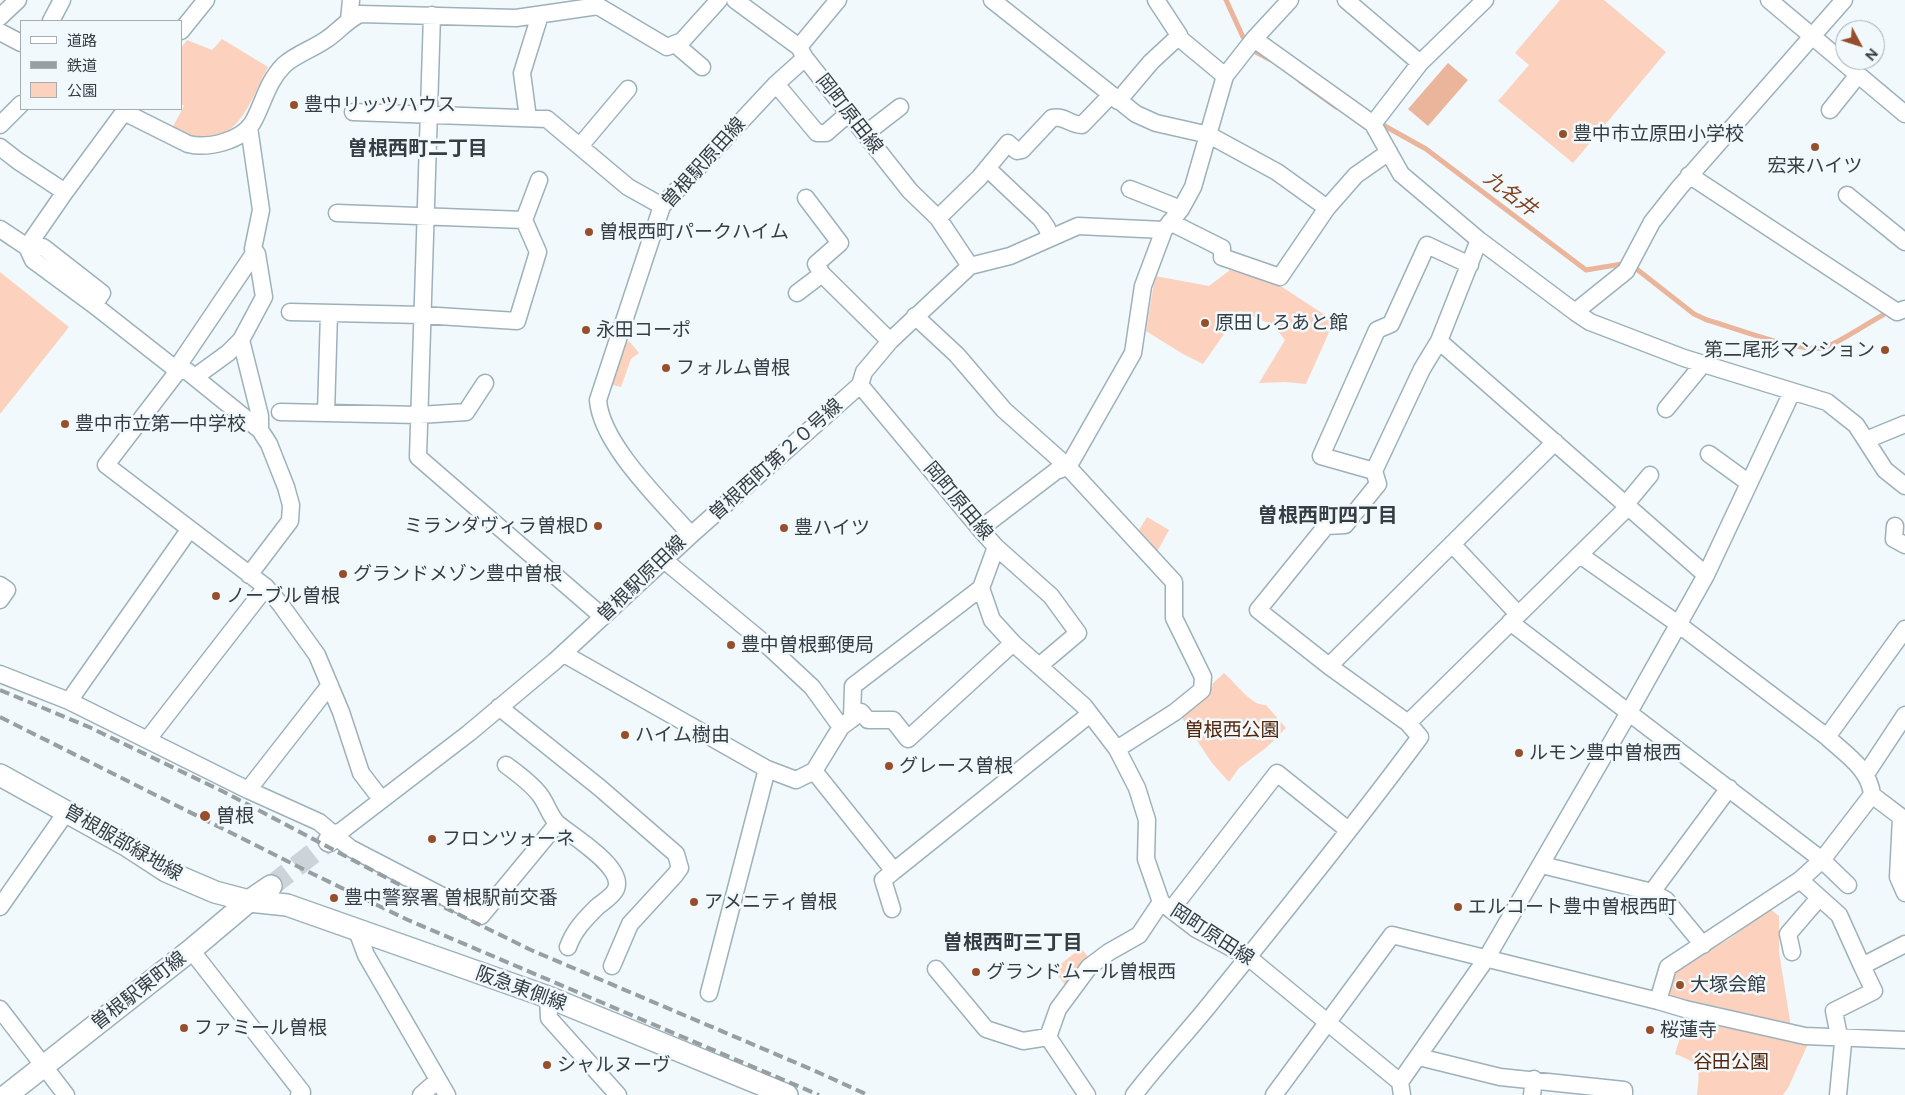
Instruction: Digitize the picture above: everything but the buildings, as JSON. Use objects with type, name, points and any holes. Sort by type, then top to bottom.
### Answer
[{"type":"street","points":[[0,17],[18,0]]},
{"type":"street","points":[[52,20],[62,0]]},
{"type":"street","points":[[182,30],[206,0]]},
{"type":"street","points":[[348,20],[351,0]]},
{"type":"street","points":[[27,247],[123,110],[188,144],[196,146],[219,144],[249,127],[268,86],[284,65],[326,40],[348,20],[360,14],[516,18],[598,6],[667,47],[682,41],[719,0]]},
{"type":"street","name":"岡町原田線","points":[[735,0],[802,52],[910,191],[938,218],[970,266]]},
{"type":"street","name":"曽根駅原田線","points":[[332,838],[469,733],[564,654],[691,535],[622,455],[599,409],[598,400],[662,206],[776,84],[802,52],[838,0]]},
{"type":"street","points":[[992,0],[1136,114],[1156,123],[1209,135],[1277,172],[1327,208]]},
{"type":"street","points":[[1156,0],[1179,34],[1178,37],[1225,76]]},
{"type":"street","points":[[980,529],[1056,471],[1068,468],[1133,353],[1143,286],[1167,226],[1181,208],[1193,187],[1225,76],[1254,39],[1290,0]]},
{"type":"street","points":[[1346,0],[1420,63]]},
{"type":"street","points":[[1373,124],[1420,63],[1485,0]]},
{"type":"street","points":[[1769,0],[1858,75],[1902,105]]},
{"type":"street","points":[[1575,312],[1626,271],[1652,222],[1689,175],[1844,0]]},
{"type":"street","points":[[432,15],[418,457],[602,617]]},
{"type":"street","points":[[528,118],[522,73],[540,15]]},
{"type":"street","points":[[0,32],[20,42]]},
{"type":"street","points":[[938,218],[988,168],[1008,143],[1017,151],[1022,150],[1052,118],[1062,117],[1074,125],[1082,125],[1114,98],[1178,37]]},
{"type":"street","points":[[1254,39],[1373,124],[1401,174],[1480,240],[1575,312],[1590,322],[1703,364],[1827,402],[1856,425],[1885,470],[1905,486]]},
{"type":"street","points":[[675,44],[702,67]]},
{"type":"street","points":[[1830,110],[1858,75]]},
{"type":"street","points":[[776,84],[816,132],[826,133],[849,113]]},
{"type":"street","points":[[580,146],[628,89]]},
{"type":"street","points":[[0,125],[20,105]]},
{"type":"street","points":[[865,134],[900,107]]},
{"type":"street","points":[[352,112],[547,119],[628,187],[662,206]]},
{"type":"street","points":[[195,377],[228,353],[241,340],[264,296],[253,249],[261,210],[249,127]]},
{"type":"street","points":[[0,147],[65,192]]},
{"type":"street","points":[[860,385],[864,372],[890,342],[915,316],[970,266],[1010,256],[1078,226],[1167,226],[1222,248],[1222,257],[1280,277],[1327,208],[1356,175],[1389,152]]},
{"type":"street","points":[[988,168],[1041,220],[1047,228],[1050,238]]},
{"type":"street","points":[[1689,175],[1897,312],[1905,309]]},
{"type":"street","points":[[290,312],[422,315],[517,321],[538,252],[524,220],[539,180]]},
{"type":"street","points":[[1130,189],[1181,208]]},
{"type":"street","points":[[1847,195],[1905,242]]},
{"type":"street","points":[[806,198],[840,243],[816,264],[822,274],[890,342]]},
{"type":"street","points":[[338,213],[524,220]]},
{"type":"street","points":[[0,229],[27,247],[43,247],[102,293],[94,305],[177,370],[187,371],[195,377],[260,430],[269,444],[279,467],[291,505],[290,521],[250,575]]},
{"type":"street","points":[[1134,1095],[1205,1011],[1420,737],[1408,723],[1329,666],[1258,610],[1326,526],[1345,525],[1378,484],[1374,471],[1422,369],[1439,341],[1480,240]]},
{"type":"street","points":[[1374,471],[1321,456],[1377,330],[1391,324],[1427,245],[1470,265]]},
{"type":"street","points":[[255,252],[177,370],[106,465],[266,587],[281,605],[317,655],[330,685],[361,773],[381,800]]},
{"type":"street","points":[[797,293],[822,274]]},
{"type":"street","points":[[326,413],[329,313]]},
{"type":"street","points":[[915,316],[957,355],[1004,410],[1068,468],[1174,582],[1174,618],[1203,677],[1202,690],[1175,712],[1117,749]]},
{"type":"street","points":[[241,340],[260,416],[260,430]]},
{"type":"street","points":[[1439,341],[1706,574]]},
{"type":"street","points":[[1666,409],[1703,364]]},
{"type":"street","points":[[280,412],[418,414],[466,412],[485,383]]},
{"type":"street","name":"岡町原田線","points":[[860,385],[996,547],[981,588],[992,620],[1013,643],[1084,706],[1117,749],[1137,788],[1147,820],[1146,859],[1166,906],[1196,929],[1248,957],[1328,1022],[1401,1089]]},
{"type":"street","name":"曽根西町第２０号線","points":[[691,535],[860,385]]},
{"type":"street","points":[[1401,1089],[1419,1057],[1486,959],[1628,714],[1706,574],[1792,392]]},
{"type":"street","points":[[1866,440],[1905,424]]},
{"type":"street","points":[[1329,666],[1555,442]]},
{"type":"street","points":[[1709,454],[1749,483]]},
{"type":"street","points":[[1408,723],[1580,555],[1627,505],[1650,475]]},
{"type":"street","points":[[1895,526],[1894,539],[1905,545]]},
{"type":"street","points":[[69,701],[189,530]]},
{"type":"street","points":[[1452,544],[1514,618],[1628,714],[1729,788],[1822,860],[1848,885]]},
{"type":"street","points":[[996,547],[1051,596],[1078,633],[1039,666]]},
{"type":"street","points":[[1580,555],[1678,624],[1827,737],[1866,774],[1872,786],[1872,795],[1822,860],[1800,880],[1668,967],[1658,1001]]},
{"type":"street","points":[[664,560],[769,646],[846,723]]},
{"type":"street","points":[[0,584],[7,590],[0,600]]},
{"type":"street","points":[[148,739],[266,587]]},
{"type":"street","points":[[846,723],[853,686],[981,588]]},
{"type":"street","points":[[1827,737],[1905,629]]},
{"type":"street","points":[[564,654],[767,770],[796,780],[814,771],[846,723],[861,712],[868,720],[893,720],[908,739],[1013,643]]},
{"type":"street","points":[[0,674],[69,701],[248,790],[319,822],[332,838],[481,916],[557,824]]},
{"type":"street","points":[[248,790],[330,685]]},
{"type":"street","points":[[498,707],[600,788],[676,854],[680,868],[630,924],[612,966]]},
{"type":"street","points":[[892,909],[883,880],[1090,714]]},
{"type":"street","points":[[1866,774],[1905,715]]},
{"type":"street","points":[[506,764],[542,796],[557,824],[574,835],[610,867],[618,879],[616,889],[572,935],[568,947]]},
{"type":"street","points":[[709,993],[767,770]]},
{"type":"street","points":[[814,771],[894,871]]},
{"type":"street","points":[[1048,1037],[1058,1009],[1090,967],[1109,952],[1139,935],[1166,906],[1277,774],[1348,830]]},
{"type":"street","name":"曽根服部緑地線","points":[[0,775],[126,845],[166,871],[215,892],[249,901]]},
{"type":"street","points":[[1652,892],[1729,788]]},
{"type":"street","points":[[1872,795],[1903,819],[1898,877],[1905,893]]},
{"type":"street","points":[[0,907],[67,811]]},
{"type":"street","points":[[1542,865],[1652,892],[1666,900],[1703,945]]},
{"type":"street","points":[[1800,880],[1839,915],[1874,991],[1834,1011],[1843,1042],[1838,1095]]},
{"type":"street","name":"曽根駅東町線","points":[[7,1095],[191,950],[249,901],[271,886]]},
{"type":"street","points":[[1792,952],[1788,934],[1819,898]]},
{"type":"street","name":"阪急東側線","points":[[249,901],[287,905],[548,997],[787,1095]]},
{"type":"street","points":[[358,931],[366,955],[448,1095]]},
{"type":"street","points":[[1274,1095],[1392,935],[1685,1009],[1805,1036],[1905,1040]]},
{"type":"street","points":[[1862,966],[1905,944]]},
{"type":"street","points":[[191,950],[302,1092],[299,1095]]},
{"type":"street","points":[[936,969],[986,1029],[1023,1041],[1048,1037]]},
{"type":"street","points":[[548,997],[549,1018],[618,1095]]},
{"type":"street","points":[[0,1010],[66,1095]]},
{"type":"street","points":[[1048,1037],[1087,1095]]},
{"type":"street","points":[[1419,1057],[1533,1087],[1624,1090],[1624,1095]]},
{"type":"street","points":[[421,1095],[438,1080]]},
{"type":"green space","points":[[1560,0],[1604,0],[1666,52],[1573,163],[1498,101],[1529,65],[1515,53]]},
{"type":"green space","points":[[222,39],[268,67],[250,103],[235,125],[214,139],[196,141],[170,132],[184,106],[182,104],[182,47],[187,40],[212,50]]},
{"type":"green space","points":[[1230,270],[1276,283],[1334,321],[1306,384],[1285,382],[1259,383],[1285,340],[1273,325],[1240,311],[1203,364],[1146,331],[1155,276],[1209,286]]},
{"type":"green space","points":[[0,272],[69,327],[0,414]]},
{"type":"green space","points":[[629,341],[639,353],[631,359],[621,387],[609,384],[621,348]]},
{"type":"green space","points":[[1147,517],[1169,530],[1157,552],[1150,547],[1151,543],[1139,530]]},
{"type":"green space","name":"曽根西公園","points":[[1224,673],[1249,698],[1266,705],[1286,728],[1267,747],[1239,768],[1229,782],[1212,763],[1180,715],[1213,686],[1212,684]]},
{"type":"green space","name":"谷田公園","points":[[1769,908],[1779,916],[1779,952],[1791,1027],[1664,995],[1672,971],[1729,939]]},
{"type":"green space","points":[[1081,948],[1089,958],[1068,988],[1053,970]]},
{"type":"green space","name":"谷田公園","points":[[1686,1017],[1793,1043],[1808,1044],[1783,1095],[1697,1095],[1699,1079],[1695,1064],[1675,1054]]},
{"type":"shaded area","points":[[1448,63],[1468,80],[1428,126],[1408,109]]},
{"type":"waterway","name":"九名井","points":[[1226,0],[1243,37]]},
{"type":"waterway","name":"九名井","points":[[1252,50],[1271,60]]},
{"type":"waterway","name":"九名井","points":[[1300,81],[1336,107]]},
{"type":"waterway","name":"九名井","points":[[1383,125],[1426,149],[1586,270],[1622,264]]},
{"type":"waterway","name":"九名井","points":[[1634,267],[1694,314],[1707,320],[1785,344],[1801,347],[1826,347],[1883,315]]},
{"type":"tunnel","points":[[271,886],[329,841]]},
{"type":"railway","points":[[0,690],[89,727],[224,792],[421,896],[531,950],[868,1095]]},
{"type":"railway","points":[[0,717],[408,920],[819,1095]]},
{"type":"place","name":"豊中リッツハウス","points":[[294,105]]},
{"type":"place","name":"豊中市立原田小学校","points":[[1563,134]]},
{"type":"place","name":"宏来ハイツ","points":[[1815,147]]},
{"type":"place","name":"曽根西町パークハイム","points":[[589,232]]},
{"type":"place","name":"原田しろあと館","points":[[1205,323]]},
{"type":"place","name":"永田コーポ","points":[[586,330]]},
{"type":"place","name":"第二尾形マンション","points":[[1885,350]]},
{"type":"place","name":"フォルム曽根","points":[[666,368]]},
{"type":"place","name":"豊中市立第一中学校","points":[[65,424]]},
{"type":"place","name":"ミランダヴィラ曽根D","points":[[598,526]]},
{"type":"place","name":"豊ハイツ","points":[[784,528]]},
{"type":"place","name":"グランドメゾン豊中曽根","points":[[343,574]]},
{"type":"place","name":"ノーブル曽根","points":[[216,596]]},
{"type":"place","name":"豊中曽根郵便局","points":[[731,645]]},
{"type":"place","name":"ハイム樹由","points":[[625,735]]},
{"type":"place","name":"ルモン豊中曽根西","points":[[1519,753]]},
{"type":"place","name":"グレース曽根","points":[[889,766]]},
{"type":"place","name":"曽根","points":[[205,816]]},
{"type":"place","name":"フロンツォーネ","points":[[432,839]]},
{"type":"place","name":"豊中警察署 曽根駅前交番","points":[[334,898]]},
{"type":"place","name":"アメニティ曽根","points":[[694,902]]},
{"type":"place","name":"エルコート豊中曽根西町","points":[[1458,907]]},
{"type":"place","name":"グランドムール曽根西","points":[[976,972]]},
{"type":"place","name":"大塚会館","points":[[1680,985]]},
{"type":"place","name":"ファミール曽根","points":[[184,1028]]},
{"type":"place","name":"桜蓮寺","points":[[1650,1030]]},
{"type":"place","name":"シャルヌーヴ","points":[[547,1065]]},
{"type":"district","name":"曽根西町二丁目","points":[[418,149]]},
{"type":"district","name":"曽根西町四丁目","points":[[1328,516]]},
{"type":"district","name":"曽根西町三丁目","points":[[1013,943]]}]
